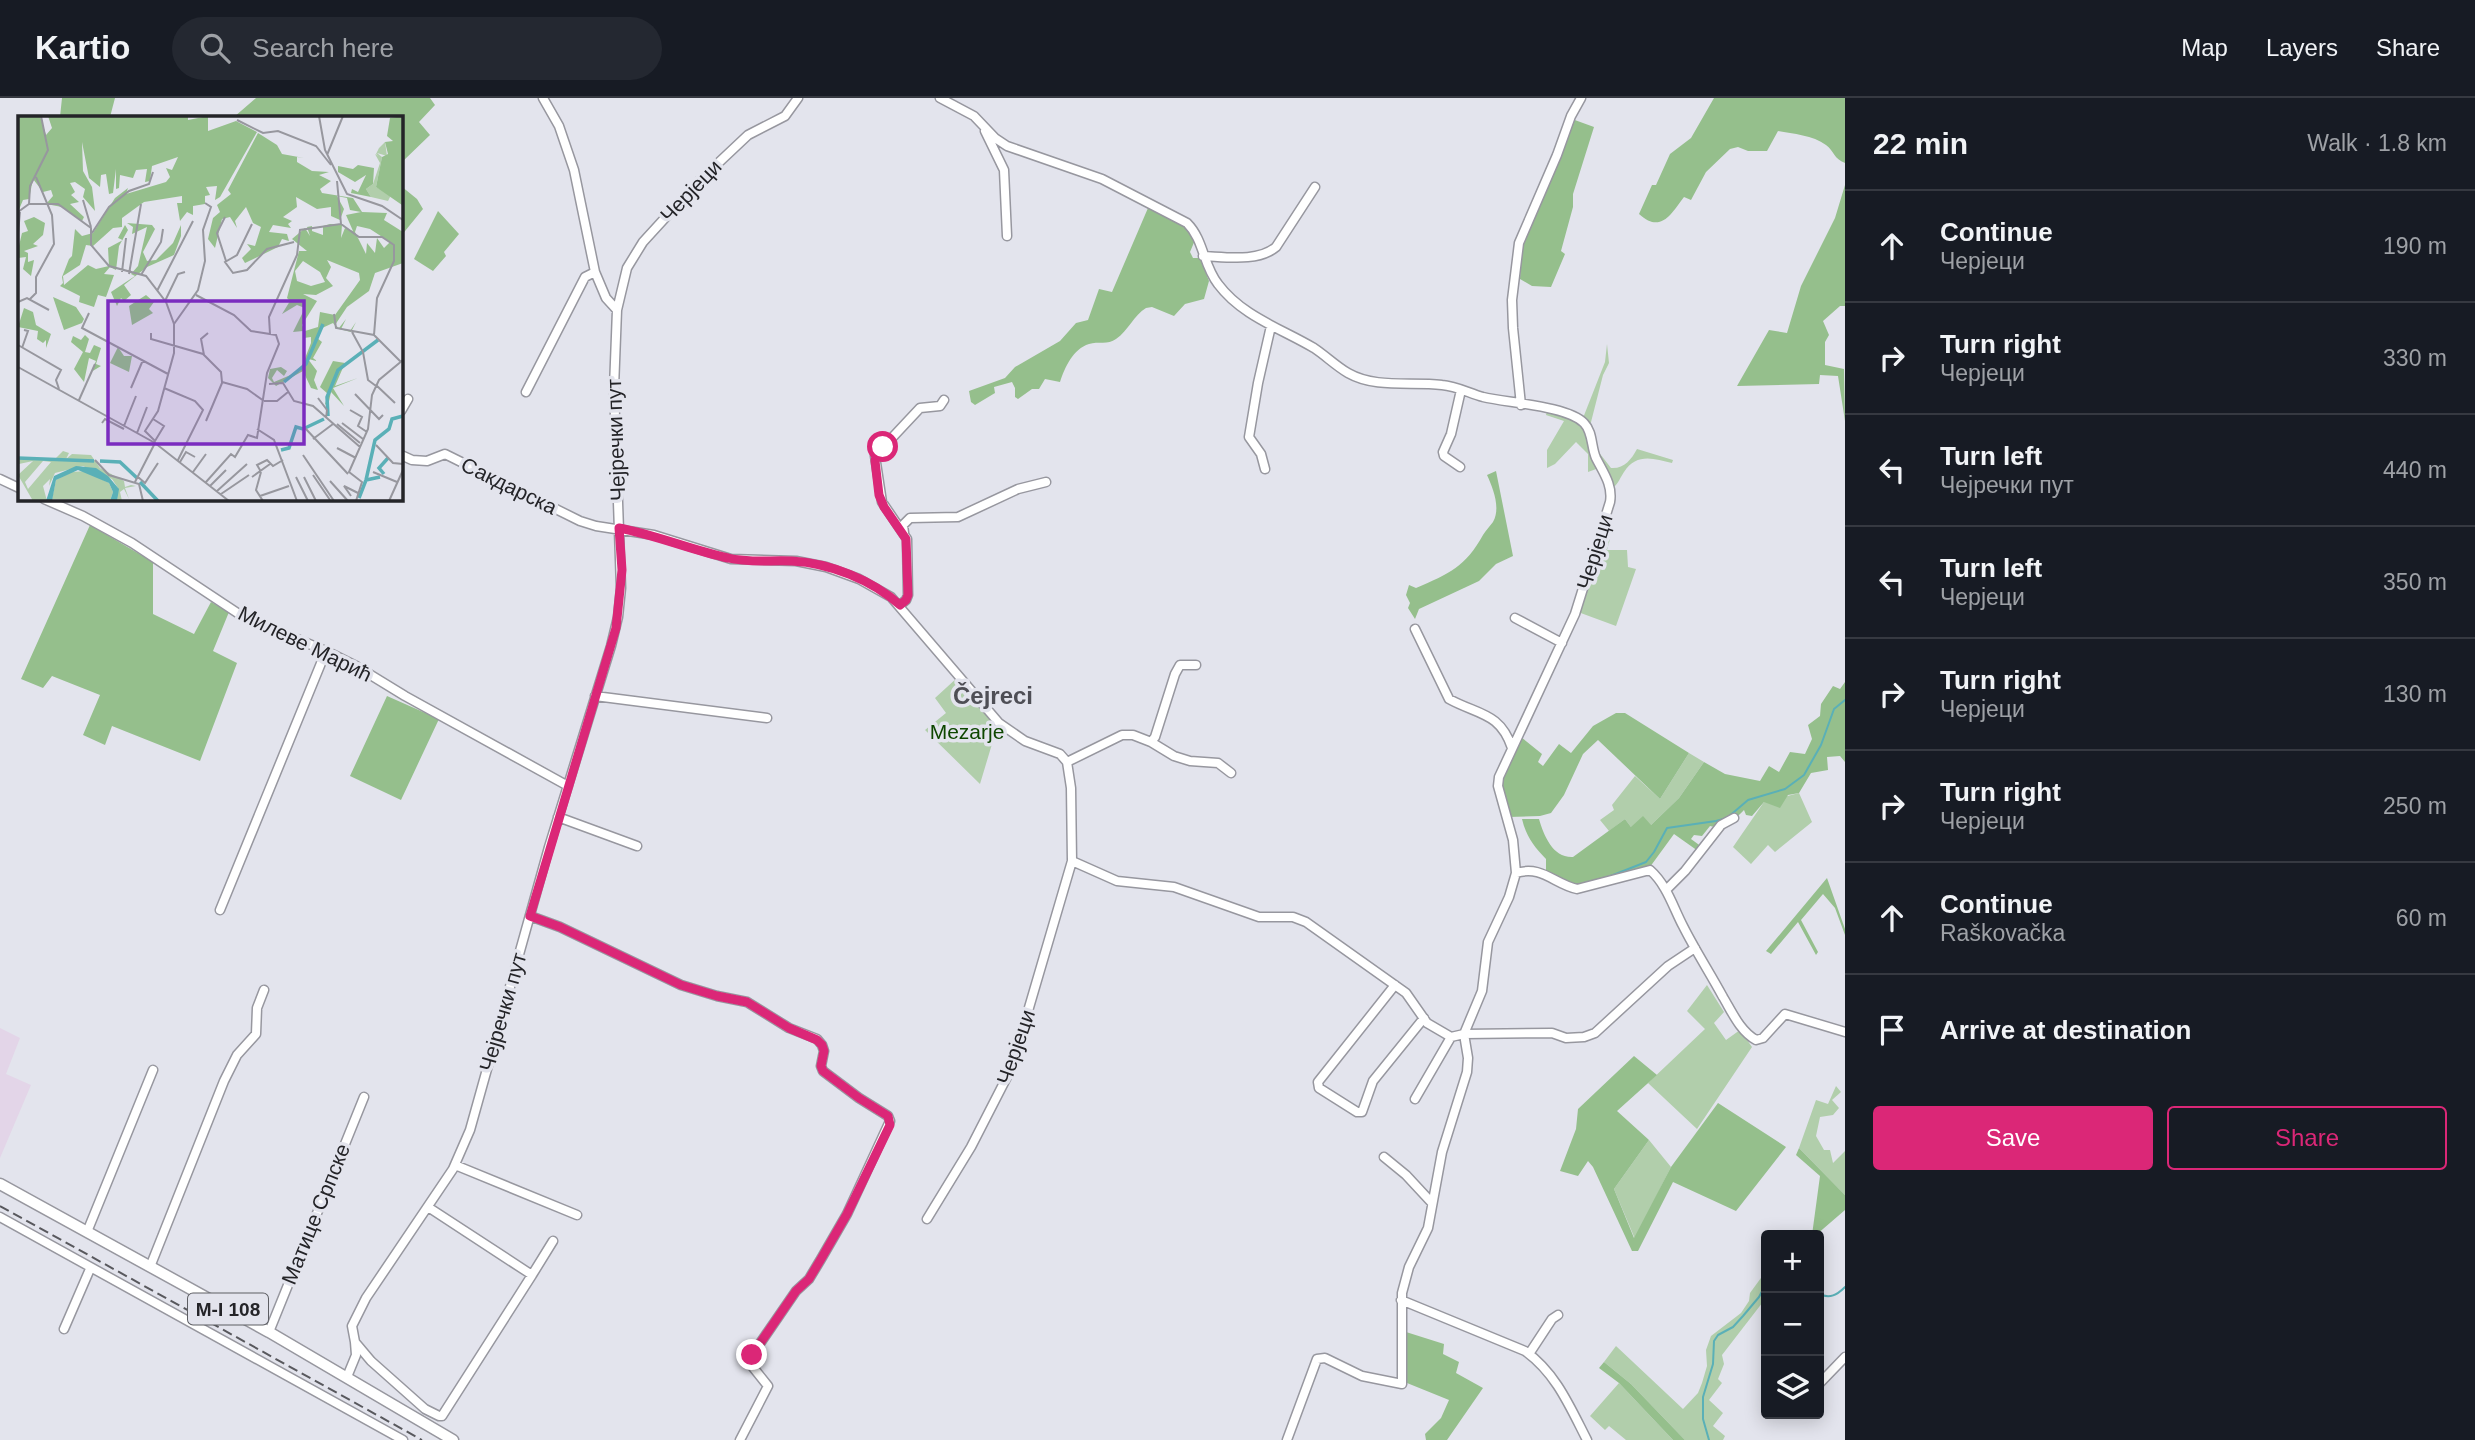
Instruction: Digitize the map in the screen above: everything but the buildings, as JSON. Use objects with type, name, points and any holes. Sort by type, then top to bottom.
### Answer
[{"type":"main road","name":"M-I 108","points":[[0,1184],[347,1377],[436,1436],[453,1440]]},
{"type":"street","points":[[543,98],[559,126],[573,170],[595,272],[606,298],[617,310]]},
{"type":"street","name":"Черјеци","points":[[617,310],[627,268],[643,242],[697,183],[748,135],[785,116],[799,98]]},
{"type":"street","name":"Черјеци","points":[[940,98],[967,111],[1007,146],[1102,179],[1187,223],[1197,234],[1203,256],[1215,281],[1227,295],[1244,309],[1307,345],[1345,371],[1362,379],[1444,385],[1521,405],[1560,411],[1584,422],[1611,491],[1610,502],[1587,580],[1562,643],[1502,768],[1498,786],[1513,840],[1516,873]]},
{"type":"street","points":[[1521,405],[1513,328],[1519,243],[1557,155],[1570,116],[1581,98]]},
{"type":"street","points":[[981,122],[1004,170],[1007,236]]},
{"type":"street","points":[[1203,256],[1268,254],[1276,247],[1315,187]]},
{"type":"street","points":[[527,392],[585,277],[595,272]]},
{"type":"street","name":"Чејречки пут","points":[[347,1377],[356,1355],[352,1326],[354,1318],[455,1166],[470,1129],[558,817],[618,617],[622,570],[614,388],[617,310]]},
{"type":"street","points":[[1265,469],[1261,454],[1249,437],[1271,326]]},
{"type":"street","points":[[1460,467],[1444,456],[1443,452],[1451,434],[1461,390]]},
{"type":"street","points":[[402,409],[408,399]]},
{"type":"street","points":[[904,533],[881,502],[875,456],[920,408],[940,406],[944,400]]},
{"type":"street","name":"Сакдарска","points":[[402,455],[412,460],[427,461],[445,454],[580,521],[619,528]]},
{"type":"street","points":[[0,479],[18,488]]},
{"type":"street","points":[[900,605],[906,600],[909,585],[908,548],[903,525],[910,518],[958,517],[1018,489],[1046,482]]},
{"type":"street","name":"Милеве Мaрић","points":[[46,500],[83,516],[132,543],[242,616],[326,650],[568,786]]},
{"type":"street","points":[[619,528],[654,535],[732,559],[796,561],[826,567],[859,579],[900,605],[999,723],[1025,741],[1060,754],[1067,762],[1122,736],[1133,735],[1174,756],[1190,761],[1218,763],[1231,773]]},
{"type":"street","points":[[1515,618],[1562,643]]},
{"type":"street","points":[[1415,629],[1449,699],[1494,720],[1504,730],[1512,748]]},
{"type":"street","points":[[220,910],[326,650]]},
{"type":"street","points":[[1151,742],[1180,665],[1196,665]]},
{"type":"street","points":[[595,696],[767,718]]},
{"type":"street","name":"Черјеци","points":[[927,1219],[971,1147],[1012,1069],[1072,861],[1071,788],[1067,762]]},
{"type":"street","points":[[558,817],[637,846]]},
{"type":"street","points":[[1666,890],[1685,871],[1721,825],[1734,818]]},
{"type":"street","points":[[1072,861],[1116,881],[1174,887],[1259,917],[1293,917],[1306,922],[1406,993],[1424,1018],[1437,1030],[1451,1037],[1464,1034],[1552,1033],[1566,1038],[1590,1035],[1668,966],[1695,948]]},
{"type":"street","points":[[1287,1440],[1313,1366],[1320,1358],[1362,1376],[1402,1384],[1401,1300],[1409,1267],[1428,1228],[1442,1152],[1467,1072],[1464,1034],[1482,991],[1488,942],[1516,873],[1524,871],[1546,874],[1577,889],[1650,870],[1666,890],[1695,948],[1737,1021],[1754,1039],[1763,1038],[1785,1014],[1845,1032]]},
{"type":"street","points":[[530,916],[560,927],[681,985],[747,1002],[789,1028],[817,1040],[824,1051],[821,1066],[823,1071],[888,1116],[890,1125],[847,1214],[809,1279],[796,1291],[752,1355],[752,1366],[768,1386],[740,1440]]},
{"type":"street","points":[[1395,985],[1318,1082],[1319,1088],[1357,1112],[1362,1112],[1373,1081],[1424,1018]]},
{"type":"street","points":[[150,1267],[205,1126],[237,1055],[256,1034],[257,1008],[264,990]]},
{"type":"street","points":[[1415,1099],[1451,1037]]},
{"type":"street","points":[[87,1232],[153,1070]]},
{"type":"street","name":"Матице Српске","points":[[269,1332],[364,1097]]},
{"type":"street","points":[[1384,1157],[1432,1203]]},
{"type":"street","points":[[455,1166],[577,1214]]},
{"type":"street","points":[[428,1207],[532,1275]]},
{"type":"street","points":[[0,1217],[403,1440]]},
{"type":"street","points":[[355,1342],[390,1380],[425,1409],[442,1416],[553,1241]]},
{"type":"street","points":[[64,1329],[90,1269]]},
{"type":"street","points":[[1401,1300],[1529,1354],[1552,1376],[1587,1440]]},
{"type":"street","points":[[1529,1354],[1552,1319],[1558,1315]]},
{"type":"street","points":[[1824,1379],[1845,1357]]},
{"type":"shaded area","points":[[0,1028],[20,1038],[6,1074],[31,1085],[0,1158]]},
{"type":"green space","points":[[62,98],[115,98],[110,116],[60,116]]},
{"type":"green space","points":[[256,98],[430,98],[435,105],[419,122],[430,135],[402,162],[402,116],[235,116]]},
{"type":"green space","points":[[1714,98],[1845,98],[1845,163],[1829,147],[1815,139],[1778,131],[1767,151],[1748,151],[1738,147],[1730,149],[1706,172],[1691,200],[1684,197],[1670,215],[1659,222],[1647,220],[1639,214],[1652,185],[1656,185],[1670,154],[1691,138]]},
{"type":"green space","points":[[1572,119],[1594,127],[1573,194],[1573,207],[1561,251],[1565,254],[1551,287],[1532,286],[1520,279],[1522,242]]},
{"type":"green space","points":[[1845,185],[1845,306],[1840,306],[1823,321],[1829,335],[1825,342],[1825,365],[1844,369],[1845,421],[1838,376],[1820,375],[1819,384],[1737,386],[1769,330],[1787,333],[1801,286],[1835,218]]},
{"type":"green space","points":[[402,187],[417,199],[423,209],[402,235]]},
{"type":"green space","points":[[1148,208],[1181,223],[1195,240],[1190,252],[1193,258],[1200,258],[1209,281],[1204,299],[1185,304],[1174,316],[1152,307],[1146,308],[1116,339],[1089,344],[1078,350],[1067,365],[1060,382],[1045,379],[1039,389],[1032,389],[1018,399],[1015,397],[1012,382],[994,387],[995,393],[975,405],[971,402],[969,391],[1005,378],[1015,367],[1060,341],[1076,323],[1088,320],[1099,289],[1112,292]]},
{"type":"green space","points":[[438,211],[459,234],[433,271],[414,259]]},
{"type":"green space","points":[[1607,344],[1609,363],[1603,375],[1590,426],[1583,418],[1605,362]]},
{"type":"green space","points":[[1547,411],[1570,419],[1583,429],[1599,468],[1588,472],[1588,454],[1576,442],[1555,464],[1547,468],[1547,450],[1564,421],[1546,415]]},
{"type":"green space","points":[[1594,446],[1611,468],[1627,463],[1637,449],[1673,460],[1672,463],[1639,459],[1629,466],[1614,487]]},
{"type":"green space","points":[[1496,471],[1513,556],[1496,564],[1479,581],[1419,609],[1415,619],[1408,608],[1410,603],[1406,595],[1409,585],[1416,588],[1456,568],[1477,546],[1493,522],[1496,504],[1487,475]]},
{"type":"green space","points":[[90,525],[153,562],[153,614],[194,634],[211,602],[229,612],[213,651],[237,663],[200,761],[112,726],[105,745],[83,735],[100,695],[52,676],[43,688],[21,679]]},
{"type":"green space","points":[[1602,536],[1610,539],[1607,550],[1627,550],[1628,567],[1636,569],[1616,626],[1578,612]]},
{"type":"green space","name":"Mezarje","points":[[958,677],[998,724],[980,784],[925,730],[946,713],[935,698]]},
{"type":"green space","points":[[1845,682],[1845,762],[1840,756],[1827,757],[1828,770],[1811,773],[1799,793],[1788,795],[1780,808],[1764,802],[1752,816],[1746,815],[1744,810],[1733,821],[1710,826],[1702,836],[1694,835],[1691,839],[1702,847],[1698,851],[1674,834],[1647,871],[1583,891],[1546,874],[1546,859],[1531,841],[1522,819],[1539,819],[1550,845],[1560,854],[1573,857],[1625,819],[1631,827],[1643,816],[1651,825],[1679,798],[1704,762],[1725,774],[1760,781],[1769,766],[1779,772],[1790,752],[1805,754],[1812,739],[1808,725],[1820,716],[1821,704],[1833,686],[1840,689]]},
{"type":"green space","points":[[387,696],[439,719],[401,800],[350,776]]},
{"type":"green space","points":[[1616,713],[1625,713],[1689,753],[1660,799],[1598,740],[1583,754],[1564,795],[1551,813],[1508,817],[1501,781],[1521,737],[1542,754],[1538,762],[1543,766],[1559,744],[1571,753],[1593,726]]},
{"type":"green space","points":[[1689,753],[1704,762],[1679,798],[1651,825],[1631,827],[1625,819],[1609,831],[1600,820],[1614,810],[1612,805],[1635,776],[1660,799]]},
{"type":"green space","points":[[1799,793],[1812,822],[1775,852],[1768,845],[1751,864],[1733,847],[1764,802]]},
{"type":"green space","points":[[1827,878],[1845,935],[1835,908],[1823,894],[1801,920],[1818,952],[1816,955],[1798,922],[1771,954],[1766,951]]},
{"type":"green space","points":[[1707,985],[1724,1012],[1714,1023],[1726,1040],[1740,1030],[1752,1047],[1697,1129],[1648,1083],[1705,1029],[1687,1011]]},
{"type":"green space","points":[[1634,1056],[1657,1075],[1617,1111],[1649,1140],[1614,1189],[1634,1238],[1671,1167],[1718,1103],[1786,1147],[1736,1211],[1673,1182],[1638,1251],[1632,1251],[1588,1161],[1578,1176],[1560,1171],[1576,1129],[1578,1109]]},
{"type":"green space","points":[[1836,1086],[1841,1092],[1832,1100],[1839,1108],[1833,1115],[1820,1117],[1816,1136],[1824,1150],[1830,1150],[1833,1163],[1845,1151],[1845,1195],[1799,1148],[1816,1100],[1828,1104]]},
{"type":"green space","points":[[1649,1140],[1671,1167],[1635,1239],[1614,1189]]},
{"type":"green space","points":[[1799,1148],[1845,1195],[1845,1210],[1822,1230],[1813,1230],[1820,1176],[1796,1155]]},
{"type":"green space","points":[[1761,1278],[1761,1304],[1722,1355],[1724,1364],[1718,1379],[1722,1383],[1709,1400],[1723,1413],[1713,1426],[1725,1436],[1723,1440],[1685,1440],[1631,1384],[1604,1362],[1616,1346],[1683,1409],[1698,1393],[1702,1383],[1707,1366],[1706,1350],[1711,1336],[1741,1313],[1749,1301],[1750,1293]]},
{"type":"green space","points":[[1406,1332],[1444,1344],[1443,1354],[1459,1362],[1456,1373],[1483,1388],[1447,1440],[1426,1440],[1425,1434],[1441,1418],[1449,1400],[1407,1383]]},
{"type":"green space","points":[[1604,1362],[1631,1384],[1685,1440],[1673,1440],[1619,1383],[1599,1368]]},
{"type":"green space","points":[[1619,1383],[1673,1440],[1626,1440],[1609,1426],[1605,1430],[1590,1416]]},
{"type":"waterway","points":[[1608,877],[1646,862],[1667,828],[1727,818],[1748,800],[1785,789],[1804,775],[1821,745],[1834,709],[1845,700]]},
{"type":"waterway","points":[[1824,1295],[1833,1295],[1845,1287]]},
{"type":"waterway","points":[[1709,1440],[1703,1419],[1703,1397],[1713,1364],[1714,1341],[1718,1335],[1733,1327],[1761,1293]]},
{"type":"railway","points":[[0,1206],[422,1440]]},
{"type":"district","name":"Čejreci","points":[[993,696]]},
{"type":"route","points":[[752,1355],[796,1291],[809,1279],[847,1214],[890,1125],[888,1116],[823,1071],[821,1061],[824,1051],[817,1040],[789,1028],[747,1002],[681,985],[560,927],[530,916],[616,628],[622,570],[619,528],[654,535],[732,559],[796,561],[841,571],[891,597],[900,605],[908,595],[908,548],[904,533],[884,507],[879,495],[875,456],[883,447]]}]
